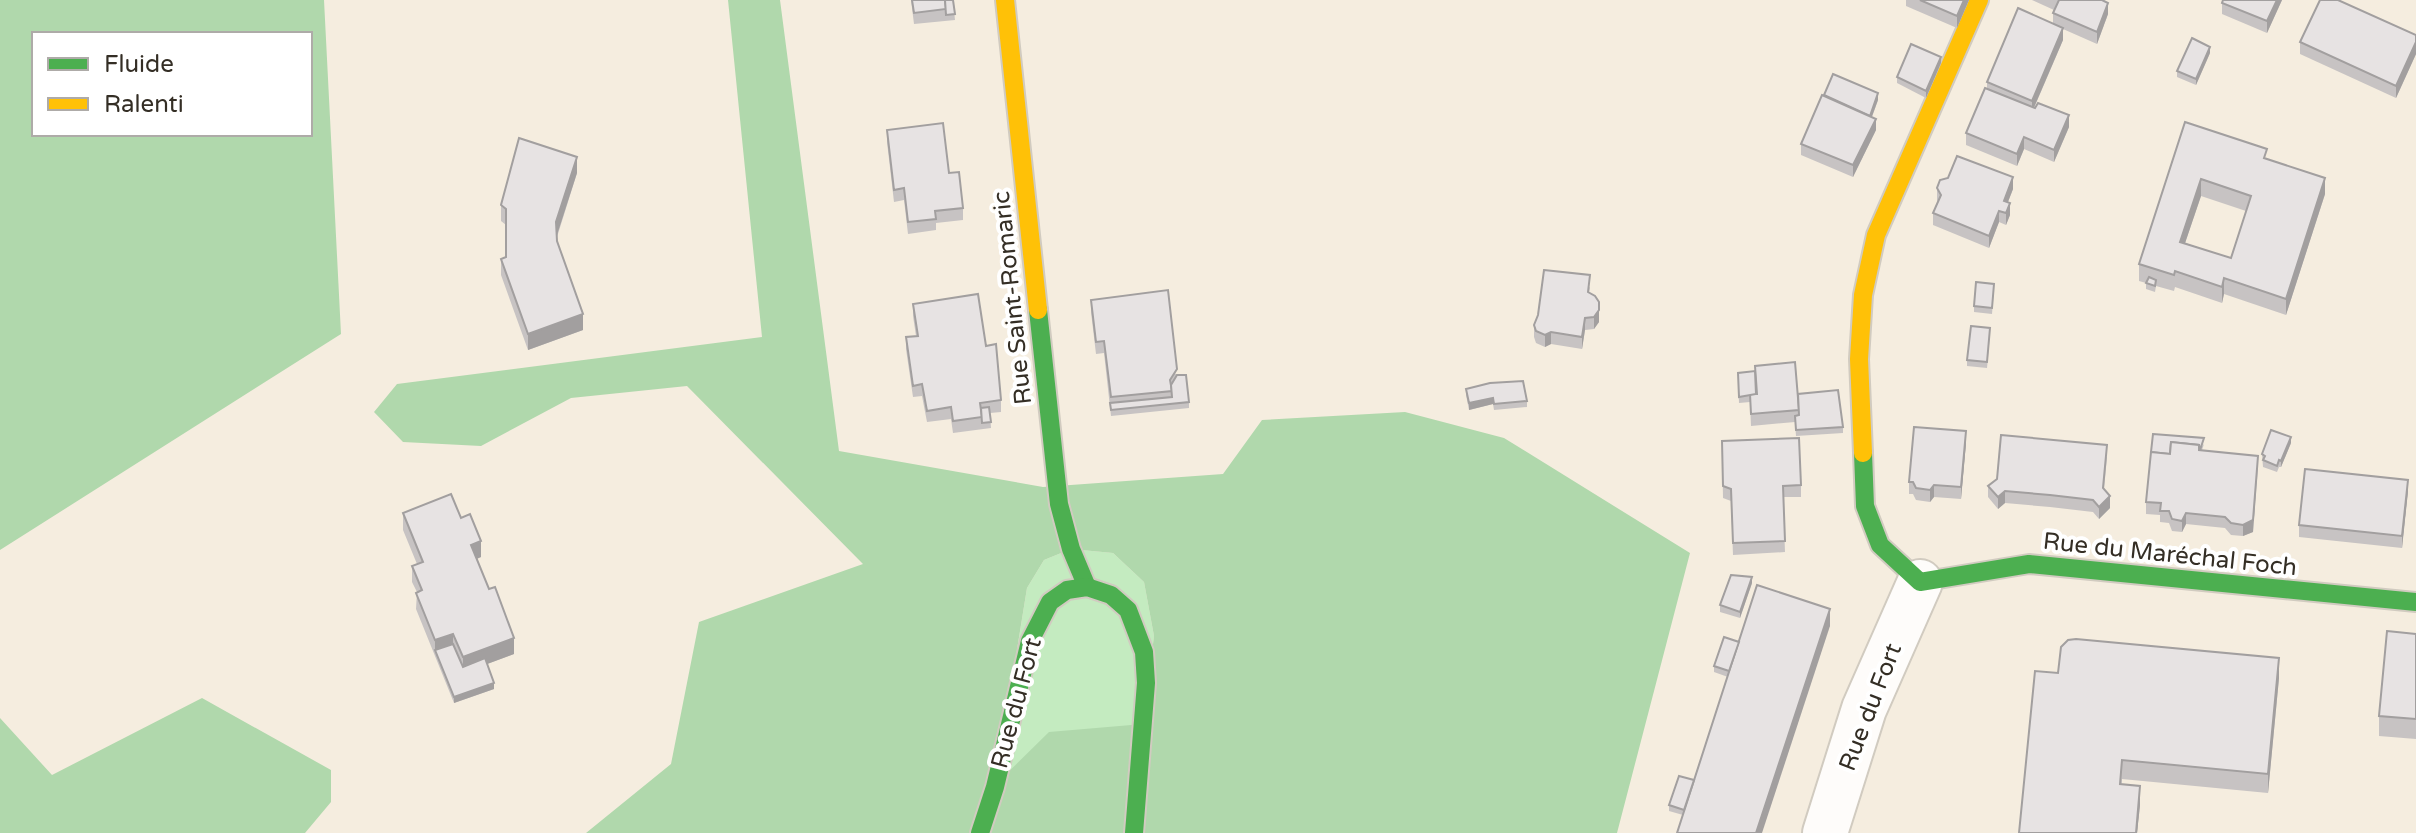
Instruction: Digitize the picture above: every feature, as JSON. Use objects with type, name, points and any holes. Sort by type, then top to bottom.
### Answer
[{"type":"street","name":"Rue Saint-Romaric","points":[[1005,0],[1059,504],[1071,549],[1087,587]]},
{"type":"street","points":[[1920,582],[1880,545],[1865,506],[1859,359],[1863,295],[1876,235],[1979,0]]},
{"type":"street","name":"Rue du Maréchal Foch","points":[[1920,582],[2029,564],[2416,602]]},
{"type":"street","name":"Rue du Fort","points":[[1825,833],[1864,709],[1920,582]]},
{"type":"street","name":"Rue du Fort","points":[[980,833],[995,787],[1030,641],[1050,602],[1067,590],[1087,587]]},
{"type":"street","points":[[1087,587],[1111,595],[1128,610],[1144,652],[1146,683],[1134,833]]},
{"type":"green space","points":[[0,0],[324,0],[341,334],[0,550]]},
{"type":"green space","points":[[728,0],[780,0],[839,451],[1043,487],[1223,474],[1262,420],[1405,412],[1504,438],[1690,553],[1617,833],[586,833],[671,764],[699,622],[863,564],[687,386],[571,398],[481,446],[403,442],[374,412],[397,384],[762,337]],"holes":[[[1071,549],[1113,553],[1144,582],[1154,636],[1143,724],[1049,732],[995,785],[1027,588],[1044,560]]]},
{"type":"green space","points":[[1071,549],[1113,553],[1144,582],[1154,636],[1143,724],[995,787],[1027,588],[1044,560]]},
{"type":"green space","points":[[202,698],[331,770],[331,802],[305,833],[0,833],[0,718],[52,775]]},
{"type":"building","points":[[912,0],[945,0],[946,9],[914,13]]},
{"type":"building","points":[[945,0],[953,0],[955,14],[946,15]]},
{"type":"building","points":[[1920,0],[1964,0],[1957,16]]},
{"type":"building","points":[[2059,0],[2102,0],[2108,3],[2097,32],[2053,13]]},
{"type":"building","points":[[2223,0],[2277,0],[2267,21],[2222,3]]},
{"type":"building","points":[[2320,0],[2338,0],[2416,35],[2416,42],[2396,86],[2300,42]]},
{"type":"building","points":[[2018,8],[2063,28],[2032,101],[1987,82]]},
{"type":"building","points":[[2192,38],[2210,47],[2196,79],[2177,71]]},
{"type":"building","points":[[1911,44],[1941,57],[1926,91],[1897,77]]},
{"type":"building","points":[[1833,74],[1878,93],[1870,116],[1824,95]]},
{"type":"building","points":[[1985,88],[2035,108],[2038,103],[2069,115],[2054,150],[2024,137],[2017,154],[1966,133]]},
{"type":"building","points":[[1822,95],[1876,119],[1853,165],[1801,144]]},
{"type":"building","points":[[2185,122],[2267,149],[2264,158],[2325,178],[2286,299],[2224,278],[2222,287],[2175,271],[2174,275],[2139,264]],"holes":[[[2201,179],[2251,196],[2231,258],[2180,242]]]},
{"type":"building","points":[[943,123],[949,173],[959,172],[963,208],[935,211],[936,219],[908,222],[904,188],[894,190],[887,130]]},
{"type":"building","points":[[519,138],[577,157],[556,222],[557,241],[583,314],[528,334],[501,259],[506,257],[506,209],[501,205]]},
{"type":"building","points":[[1957,156],[2013,177],[2004,201],[2010,203],[2006,213],[1999,211],[1989,236],[1933,213],[1941,195],[1937,188],[1940,180],[1948,178]]},
{"type":"building","points":[[1544,270],[1590,275],[1588,292],[1599,302],[1599,310],[1594,317],[1585,318],[1582,337],[1551,332],[1545,335],[1536,331],[1534,325]]},
{"type":"building","points":[[2149,277],[2156,280],[2155,286],[2146,283]]},
{"type":"building","points":[[1976,282],[1994,284],[1992,308],[1974,306]]},
{"type":"building","points":[[1168,290],[1177,369],[1170,380],[1172,391],[1111,397],[1104,341],[1096,342],[1091,300]]},
{"type":"building","points":[[978,294],[986,346],[996,344],[1001,400],[980,403],[982,417],[953,421],[951,407],[927,411],[922,384],[913,386],[906,337],[918,336],[913,304]]},
{"type":"building","points":[[1971,326],[1990,328],[1987,362],[1967,360]]},
{"type":"building","points":[[1795,362],[1799,410],[1751,414],[1750,394],[1757,394],[1755,366]]},
{"type":"building","points":[[1755,371],[1756,394],[1739,397],[1738,373]]},
{"type":"building","points":[[1177,375],[1186,375],[1189,402],[1111,410],[1110,403],[1172,397],[1171,385]]},
{"type":"building","points":[[1523,381],[1527,401],[1494,404],[1493,398],[1469,403],[1466,389],[1490,383]]},
{"type":"building","points":[[1838,390],[1843,427],[1796,430],[1798,394]]},
{"type":"building","points":[[989,407],[991,422],[982,423],[981,408]]},
{"type":"building","points":[[1914,427],[1966,431],[1961,487],[1934,485],[1930,490],[1916,488],[1913,482],[1909,482]]},
{"type":"building","points":[[2271,430],[2291,437],[2277,466],[2263,460],[2265,456],[2262,454]]},
{"type":"building","points":[[2153,434],[2204,438],[2200,450],[2199,445],[2171,442],[2170,454],[2151,452]]},
{"type":"building","points":[[2001,435],[2107,445],[2103,488],[2110,496],[2099,507],[2093,500],[2050,495],[2005,491],[1998,497],[1988,486],[1997,479]]},
{"type":"building","points":[[1799,438],[1801,485],[1783,486],[1785,541],[1733,543],[1731,489],[1723,486],[1722,441]]},
{"type":"building","points":[[2171,442],[2199,445],[2199,450],[2258,456],[2253,520],[2243,525],[2231,523],[2225,517],[2186,513],[2182,521],[2172,519],[2169,511],[2160,511],[2161,503],[2146,502],[2151,452],[2170,454]]},
{"type":"building","points":[[2305,469],[2408,480],[2402,536],[2299,525]]},
{"type":"building","points":[[451,494],[461,518],[470,514],[481,541],[471,545],[489,589],[495,587],[514,638],[463,657],[453,634],[435,640],[416,593],[422,590],[412,566],[423,562],[403,513]]},
{"type":"building","points":[[1731,575],[1752,577],[1740,612],[1720,605]]},
{"type":"building","points":[[1757,585],[1830,609],[1756,833],[1677,833]]},
{"type":"building","points":[[2387,631],[2416,634],[2416,719],[2379,716]]},
{"type":"building","points":[[1724,637],[1739,642],[1729,671],[1714,666]]},
{"type":"building","points":[[2068,640],[2279,658],[2268,774],[2122,760],[2120,784],[2140,786],[2136,833],[2019,833],[2035,671],[2058,673],[2061,647]]},
{"type":"building","points":[[453,644],[463,667],[485,658],[494,683],[454,697],[435,650]]},
{"type":"building","points":[[1679,776],[1694,780],[1684,810],[1669,805]]},
{"type":"traffic: fast","points":[[1038,310],[1059,504],[1071,549],[1087,587]]},
{"type":"traffic: fast","points":[[1863,453],[1865,506],[1880,545],[1920,582],[2029,564],[2416,602]]},
{"type":"traffic: fast","points":[[980,833],[995,787],[1030,641],[1050,602],[1067,590],[1087,587],[1111,595],[1128,610],[1144,652],[1146,683],[1134,833]]},
{"type":"traffic: slow","points":[[1005,0],[1038,310]]},
{"type":"traffic: slow","points":[[1863,453],[1859,359],[1863,295],[1876,235],[1979,0]]}]
